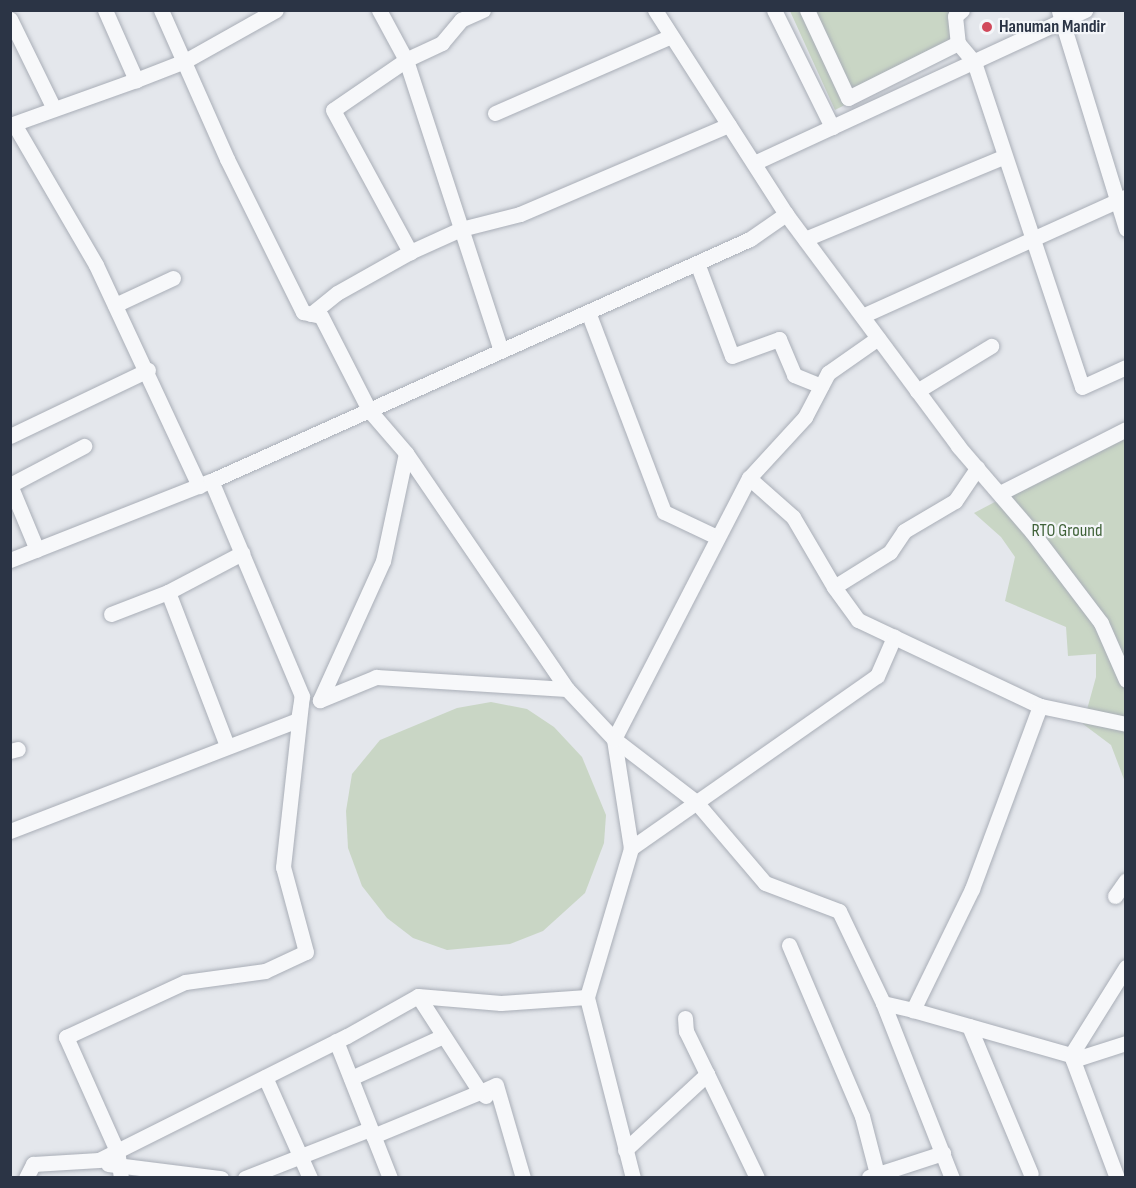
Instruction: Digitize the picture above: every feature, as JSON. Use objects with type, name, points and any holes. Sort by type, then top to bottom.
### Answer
[{"type":"street","points":[[105,10],[136,80]]},
{"type":"street","points":[[161,10],[227,159],[303,312],[321,316],[369,410],[406,453],[567,689],[614,739],[696,802],[765,883],[839,911],[883,1003],[952,1178]]},
{"type":"street","points":[[379,10],[406,60],[501,351]]},
{"type":"street","points":[[410,252],[333,110],[406,60],[442,43],[461,20],[483,10]]},
{"type":"street","points":[[655,10],[786,214],[917,391],[1101,623],[1125,680]]},
{"type":"street","points":[[774,10],[832,127]]},
{"type":"street","points":[[807,10],[848,97]]},
{"type":"street","points":[[962,10],[955,16],[958,43],[974,62],[1003,157],[1082,387],[1125,367]]},
{"type":"street","points":[[754,164],[974,62],[1060,16],[1085,10]]},
{"type":"street","points":[[119,1165],[66,1036],[185,982],[265,971],[306,952],[283,867],[302,696],[242,553],[115,305],[12,124],[185,61],[268,13]]},
{"type":"street","points":[[1060,16],[1121,199],[1125,229]]},
{"type":"street","points":[[10,19],[54,109]]},
{"type":"street","points":[[495,113],[672,36]]},
{"type":"street","points":[[832,127],[848,97],[958,43]]},
{"type":"street","points":[[311,314],[337,293],[410,252],[461,229],[520,214],[729,125]]},
{"type":"street","points":[[805,239],[1003,157]]},
{"type":"street","points":[[862,316],[1121,199]]},
{"type":"street","points":[[10,560],[205,484],[750,239],[786,214]]},
{"type":"street","points":[[697,263],[732,356],[779,339],[794,375],[821,386]]},
{"type":"street","points":[[115,305],[173,278]]},
{"type":"street","points":[[588,312],[664,512],[717,537]]},
{"type":"street","points":[[633,1178],[587,997],[631,848],[614,739],[749,478],[805,417],[828,373],[878,338]]},
{"type":"street","points":[[917,391],[991,346]]},
{"type":"street","points":[[10,436],[148,370]]},
{"type":"street","points":[[1000,493],[1125,429]]},
{"type":"street","points":[[37,550],[10,485],[84,446]]},
{"type":"street","points":[[406,453],[383,561],[320,700],[376,676],[567,689]]},
{"type":"street","points":[[834,587],[890,552],[904,531],[956,501],[977,468]]},
{"type":"street","points":[[749,478],[793,517],[834,587],[858,620],[1040,706],[1125,724]]},
{"type":"street","points":[[111,614],[168,592],[242,553]]},
{"type":"street","points":[[168,592],[227,746]]},
{"type":"street","points":[[631,848],[877,676],[894,637]]},
{"type":"street","points":[[10,831],[297,720],[302,696]]},
{"type":"street","points":[[913,1010],[972,889],[1040,706]]},
{"type":"street","points":[[1114,896],[1125,880]]},
{"type":"street","points":[[789,945],[862,1116],[874,1177],[943,1153]]},
{"type":"street","points":[[1072,1058],[1125,966]]},
{"type":"street","points":[[119,1165],[265,1077],[418,996],[501,1003],[587,997]]},
{"type":"street","points":[[418,996],[480,1092]]},
{"type":"street","points":[[883,1003],[969,1026],[1072,1058],[1125,1043]]},
{"type":"street","points":[[685,1018],[686,1031],[758,1178]]},
{"type":"street","points":[[969,1026],[1031,1174]]},
{"type":"street","points":[[351,1078],[443,1036]]},
{"type":"street","points":[[336,1041],[390,1178]]},
{"type":"street","points":[[1072,1058],[1117,1178]]},
{"type":"street","points":[[625,1150],[707,1074]]},
{"type":"street","points":[[265,1077],[310,1178]]},
{"type":"street","points":[[245,1178],[496,1085],[523,1178]]},
{"type":"street","points":[[26,1178],[33,1164],[99,1160],[119,1165],[221,1178]]},
{"type":"green space","points":[[974,10],[958,19],[958,47],[835,110],[790,11]]},
{"type":"green space","name":"RTO Ground","points":[[1125,433],[1125,782],[1111,745],[1083,724],[1096,677],[1096,654],[1068,656],[1066,627],[1005,601],[1015,557],[1001,537],[974,513]]},
{"type":"green space","points":[[491,702],[527,709],[554,727],[582,757],[606,815],[604,843],[585,893],[543,931],[510,944],[447,950],[413,938],[387,918],[362,886],[348,848],[346,811],[352,774],[380,740],[457,708]]},
{"type":"place","name":"Hanuman Mandir","points":[[987,27]]}]
